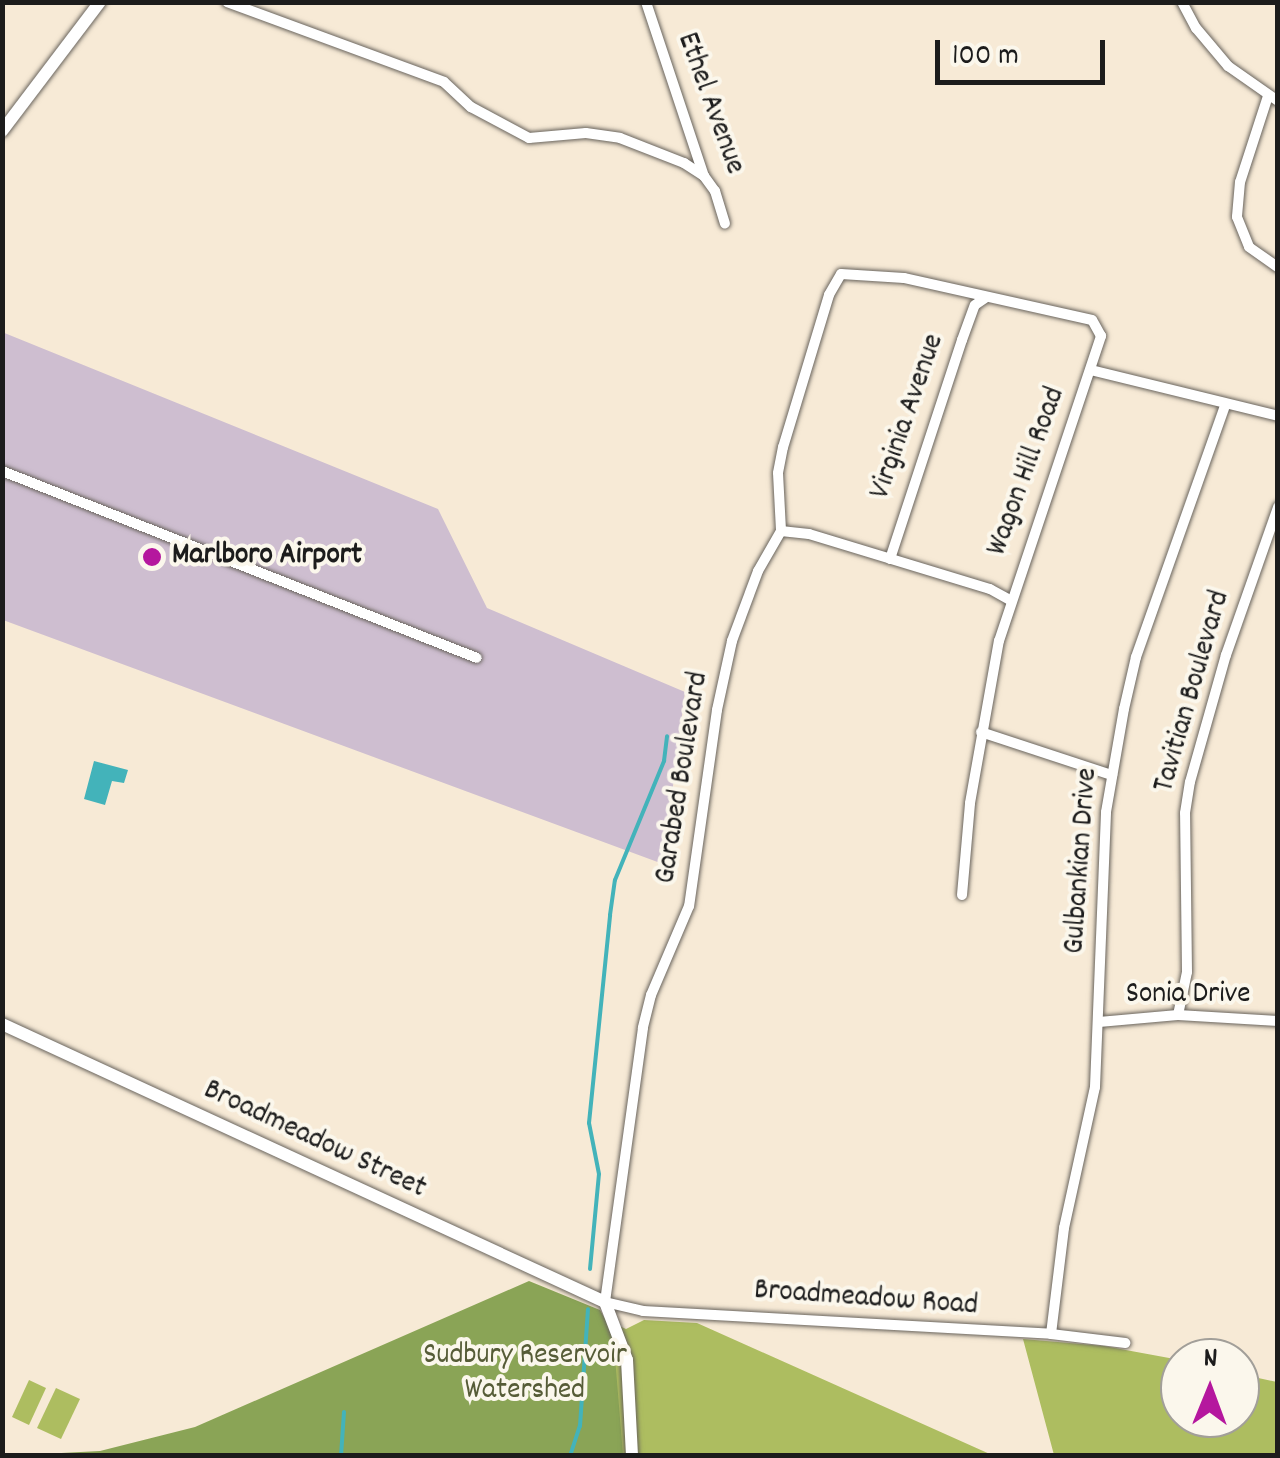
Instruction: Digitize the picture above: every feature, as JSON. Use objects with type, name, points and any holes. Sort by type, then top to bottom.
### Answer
[{"type":"street","points":[[2,131],[100,2]]},
{"type":"street","points":[[226,2],[444,82],[471,106],[530,138],[596,135],[656,152],[704,176]]},
{"type":"street","points":[[253,2],[270,18]]},
{"type":"street","name":"Ethel Avenue","points":[[646,2],[704,176],[716,191],[725,223]]},
{"type":"street","points":[[1182,2],[1196,28],[1228,66],[1273,98],[1240,182],[1236,216],[1249,247],[1278,267]]},
{"type":"street","name":"Wagon Hill Road","points":[[781,532],[778,473],[783,448],[829,295],[841,274],[904,278],[1092,320],[1101,336],[1010,600],[981,732],[962,895]]},
{"type":"street","name":"Virginia Avenue","points":[[890,558],[975,304],[985,298]]},
{"type":"street","points":[[1091,370],[1278,416]]},
{"type":"street","name":"Gulbankian Drive","points":[[1052,1334],[1064,1228],[1096,1087],[1104,859],[1112,776],[1136,656],[1225,405]]},
{"type":"street","points":[[2,471],[476,658]]},
{"type":"street","name":"Tavitian Boulevard","points":[[1178,1015],[1187,972],[1185,813],[1190,782],[1226,654],[1278,507]]},
{"type":"street","points":[[781,532],[809,534],[890,558],[1010,600]]},
{"type":"street","name":"Garabed Boulevard","points":[[605,1302],[643,1028],[688,906],[716,710],[732,641],[758,571],[781,532]]},
{"type":"street","points":[[981,732],[1112,776]]},
{"type":"street","name":"Sonia Drive","points":[[1099,1022],[1178,1015],[1278,1021]]},
{"type":"street","name":"Broadmeadow Street","points":[[2,1024],[605,1302]]},
{"type":"street","points":[[605,1302],[627,1360],[632,1456]]},
{"type":"street","name":"Broadmeadow Road","points":[[605,1302],[643,1311],[1052,1334],[1125,1343]]},
{"type":"shaded area","points":[[2,332],[438,509],[487,608],[685,692],[663,864],[3,620]]},
{"type":"green space","name":"Sudbury Reservoir Watershed","points":[[529,1281],[600,1310],[613,1333],[623,1455],[3,1456],[100,1451],[195,1427]]},
{"type":"green space","name":"Sudbury Reservoir Watershed","points":[[528,1284],[626,1329],[644,1320],[697,1323],[992,1455],[78,1456],[168,1442]]},
{"type":"green space","points":[[1023,1339],[1104,1346],[1160,1356],[1160,1438],[1260,1438],[1260,1378],[1277,1382],[1277,1455],[1054,1455]]},
{"type":"green space","points":[[29,1380],[46,1388],[29,1425],[12,1417]]},
{"type":"green space","points":[[56,1388],[80,1399],[61,1439],[37,1428]]},
{"type":"water","points":[[94,761],[128,770],[124,783],[112,781],[105,805],[84,799]]},
{"type":"waterway","points":[[590,1269],[599,1174],[589,1123],[615,880],[664,761],[667,736]]},
{"type":"waterway","points":[[570,1456],[580,1426],[588,1309]]},
{"type":"waterway","points":[[341,1456],[344,1412]]},
{"type":"place","name":"Marlboro Airport","points":[[152,557]]}]
